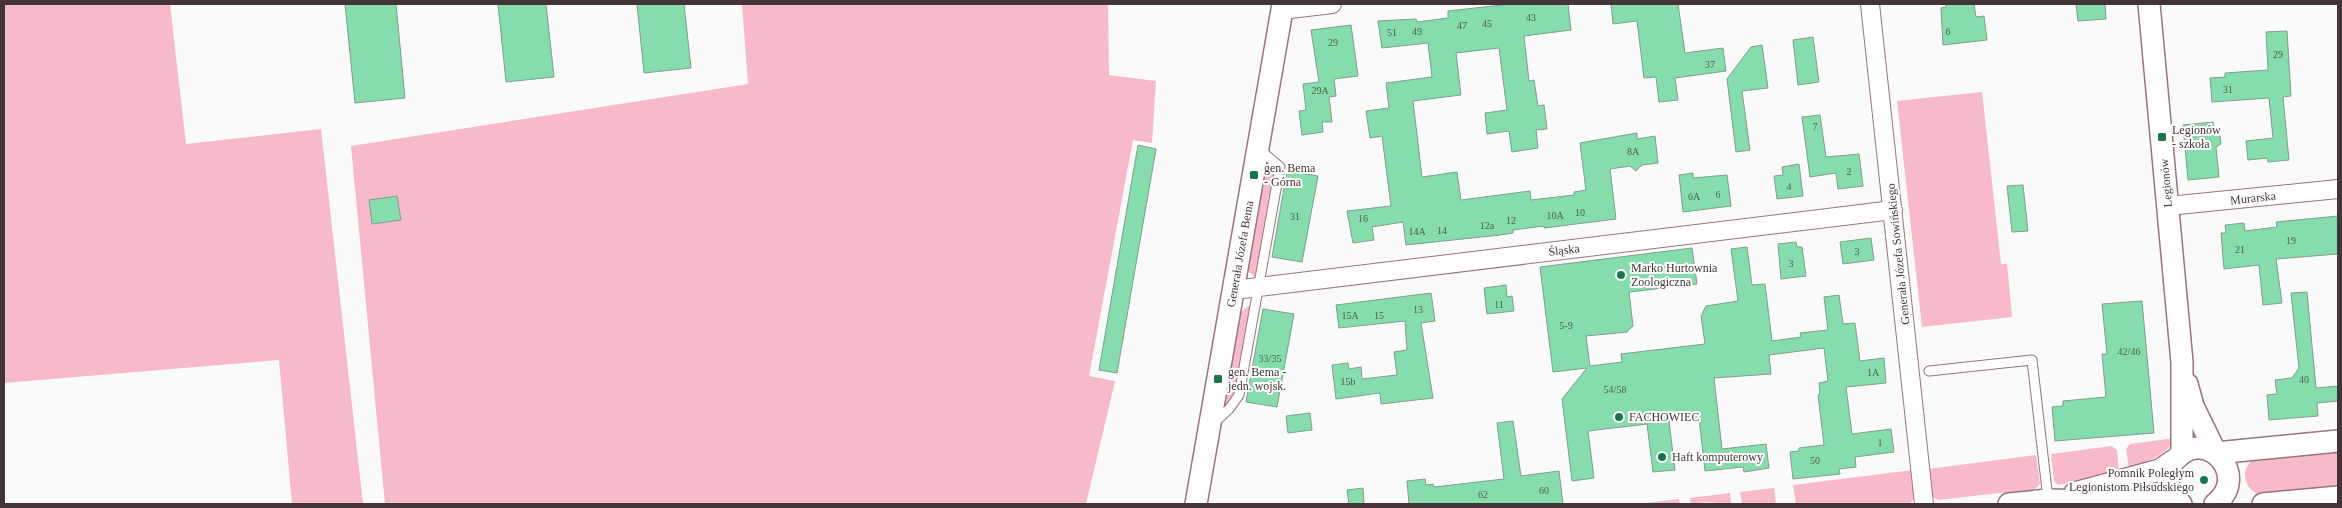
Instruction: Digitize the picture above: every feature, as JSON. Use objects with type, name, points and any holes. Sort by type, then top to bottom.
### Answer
[{"type":"street","points":[[1283,7],[1332,4]]},
{"type":"street","name":"Generała Józefa Sowińskiego","points":[[1870,4],[1924,504]]},
{"type":"street","name":"Legionów","points":[[2149,4],[2182,362],[2178,457],[2168,472],[2168,483],[2172,494],[2180,504]]},
{"type":"street","name":"Generała Józefa Bema","points":[[1196,504],[1283,7]]},
{"type":"street","name":"Murarska","points":[[2168,206],[2338,189]]},
{"type":"street","name":"Śląska","points":[[1234,290],[1893,210]]},
{"type":"street","name":"Legionów","points":[[2182,362],[2193,406],[2216,453],[2225,462],[2229,475],[2228,488],[2222,499],[2216,504]]},
{"type":"street","points":[[2048,500],[2160,470],[2193,448],[2204,448],[2216,453],[2338,440]]},
{"type":"street","points":[[2263,504],[2338,497]]},
{"type":"street","points":[[2009,504],[2048,500],[2180,504]]},
{"type":"lane","points":[[1210,427],[1229,409],[1240,395],[1280,167],[1258,148]]},
{"type":"lane","points":[[1929,372],[2032,360],[2048,500]]},
{"type":"shaded area","points":[[4,4],[170,4],[186,144],[321,129],[363,504],[292,504],[279,360],[4,383]]},
{"type":"shaded area","points":[[742,4],[1108,4],[1109,75],[1156,81],[1152,143],[1133,140],[1089,376],[1115,381],[1086,504],[385,504],[351,146],[748,84]]},
{"type":"shaded area","points":[[1982,92],[2001,264],[2007,264],[2012,317],[1922,327],[1897,101]]},
{"type":"shaded area","points":[[1265,166],[1275,170],[1256,278],[1249,272],[1248,265]]},
{"type":"shaded area","points":[[1250,305],[1236,390],[1223,408],[1237,321],[1241,312]]},
{"type":"shaded area","points":[[2175,438],[2161,454],[2129,469],[2126,449],[2130,444]]},
{"type":"shaded area","points":[[2112,446],[2117,450],[2119,473],[2058,485],[2054,481],[2051,454]]},
{"type":"shaded area","points":[[2338,446],[2338,491],[2267,499],[2247,485],[2245,472],[2247,466],[2260,454]]},
{"type":"shaded area","points":[[2036,455],[2040,484],[2035,489],[1938,500],[1930,495],[1928,469]]},
{"type":"shaded area","points":[[1913,470],[1916,497],[1910,503],[1796,504],[1793,485]]},
{"type":"shaded area","points":[[1774,488],[1776,504],[1742,504],[1740,492]]},
{"type":"shaded area","points":[[1730,493],[1731,504],[1706,502],[1691,504],[1690,498]]},
{"type":"shaded area","points":[[1679,499],[1680,504],[1638,504]]},
{"type":"building","points":[[345,4],[396,4],[405,98],[355,103]]},
{"type":"building","points":[[498,4],[546,4],[554,77],[506,82]]},
{"type":"building","points":[[637,4],[684,4],[691,68],[644,73]]},
{"type":"building","points":[[1511,4],[1568,4],[1571,30],[1524,36],[1529,81],[1534,80],[1538,106],[1544,105],[1547,129],[1536,130],[1538,148],[1512,152],[1509,131],[1487,134],[1485,113],[1507,110],[1499,48],[1456,53],[1461,95],[1413,101],[1422,177],[1457,172],[1461,200],[1530,191],[1531,200],[1574,195],[1574,192],[1586,190],[1580,143],[1637,133],[1637,139],[1655,136],[1658,163],[1642,165],[1636,171],[1630,166],[1610,169],[1616,219],[1544,228],[1544,226],[1513,230],[1513,233],[1500,235],[1406,245],[1403,222],[1372,227],[1374,240],[1353,243],[1347,211],[1391,206],[1382,136],[1370,138],[1366,111],[1389,108],[1386,83],[1432,77],[1428,43],[1382,48],[1378,21],[1416,19],[1417,22],[1448,18],[1448,11]]},
{"type":"building","points":[[1611,4],[1678,4],[1685,53],[1723,48],[1726,71],[1675,78],[1678,100],[1659,102],[1656,77],[1644,78],[1637,21],[1613,24]]},
{"type":"building","points":[[1946,4],[1974,4],[1976,17],[1984,16],[1987,40],[1943,45],[1941,8],[1946,7]]},
{"type":"building","points":[[2076,4],[2105,4],[2106,19],[2078,21]]},
{"type":"building","points":[[1351,25],[1358,76],[1334,79],[1336,96],[1329,97],[1332,122],[1322,122],[1323,132],[1302,135],[1299,111],[1306,110],[1303,84],[1319,82],[1311,30]]},
{"type":"building","points":[[2287,31],[2291,96],[2283,97],[2289,160],[2268,162],[2267,158],[2248,160],[2246,141],[2273,138],[2269,98],[2212,102],[2210,78],[2225,77],[2225,73],[2268,70],[2266,32]]},
{"type":"building","points":[[1813,37],[1819,82],[1798,85],[1793,40]]},
{"type":"building","points":[[1762,45],[1768,88],[1742,91],[1750,150],[1736,152],[1727,79],[1751,47]]},
{"type":"building","points":[[1820,115],[1826,157],[1859,154],[1863,186],[1838,189],[1836,173],[1810,177],[1802,117]]},
{"type":"building","points":[[2213,122],[2214,133],[2220,136],[2221,144],[2216,147],[2219,177],[2188,180],[2183,125]]},
{"type":"building","points":[[1138,145],[1156,149],[1117,373],[1099,370]]},
{"type":"building","points":[[1799,164],[1803,196],[1777,199],[1774,176],[1783,175],[1782,167]]},
{"type":"building","points":[[1287,171],[1318,176],[1302,262],[1272,257]]},
{"type":"building","points":[[1693,173],[1693,178],[1727,175],[1731,206],[1683,212],[1679,175]]},
{"type":"building","points":[[2023,185],[2028,231],[2012,232],[2007,186]]},
{"type":"building","points":[[397,196],[401,220],[372,224],[369,200]]},
{"type":"building","points":[[2338,216],[2338,254],[2276,259],[2282,303],[2263,305],[2259,265],[2224,269],[2221,233],[2226,233],[2225,225],[2244,223],[2245,231],[2277,227],[2276,222]]},
{"type":"building","points":[[1871,238],[1874,260],[1843,264],[1840,242]]},
{"type":"building","points":[[1796,242],[1797,247],[1802,247],[1806,276],[1781,279],[1778,244]]},
{"type":"building","points":[[1747,247],[1752,285],[1765,284],[1772,341],[1801,337],[1800,333],[1828,330],[1824,297],[1839,295],[1843,324],[1855,323],[1860,361],[1884,358],[1886,383],[1846,387],[1852,434],[1891,429],[1894,452],[1855,457],[1856,467],[1839,469],[1840,474],[1793,479],[1790,452],[1799,451],[1799,448],[1824,445],[1818,395],[1820,394],[1819,383],[1828,381],[1824,348],[1769,355],[1771,374],[1714,378],[1722,449],[1766,444],[1769,468],[1744,472],[1743,467],[1705,471],[1699,418],[1669,421],[1675,470],[1653,472],[1647,424],[1588,431],[1594,478],[1572,481],[1562,399],[1587,368],[1553,372],[1540,267],[1692,248],[1697,284],[1629,292],[1633,326],[1627,332],[1586,336],[1590,366],[1622,362],[1621,354],[1705,344],[1701,316],[1706,306],[1738,301],[1731,249]]},
{"type":"building","points":[[1506,285],[1507,297],[1512,296],[1514,311],[1487,314],[1484,288]]},
{"type":"building","points":[[2307,292],[2316,388],[2338,386],[2338,401],[2317,403],[2318,416],[2269,420],[2267,395],[2277,394],[2275,380],[2292,378],[2299,368],[2291,293]]},
{"type":"building","points":[[1431,293],[1435,321],[1421,323],[1433,398],[1381,404],[1380,393],[1336,399],[1332,365],[1348,363],[1349,369],[1361,367],[1362,379],[1397,375],[1394,352],[1407,350],[1405,321],[1339,328],[1336,305]]},
{"type":"building","points":[[2142,301],[2154,433],[2055,441],[2052,407],[2063,406],[2063,401],[2106,397],[2102,354],[2107,354],[2102,304]]},
{"type":"building","points":[[1263,309],[1294,314],[1277,407],[1246,402]]},
{"type":"building","points":[[1310,413],[1312,430],[1288,433],[1286,416]]},
{"type":"building","points":[[1513,421],[1521,476],[1559,471],[1563,504],[1409,504],[1407,481],[1425,479],[1426,485],[1433,484],[1434,487],[1504,479],[1497,423]]},
{"type":"building","points":[[1363,488],[1364,504],[1349,504],[1347,490]]},
{"type":"place","name":"Legionów - szkoła","points":[[2162,137]]},
{"type":"place","name":"gen. Bema - Górna","points":[[1254,175]]},
{"type":"place","name":"Marko Hurtownia Zoologiczna","points":[[1621,275]]},
{"type":"place","name":"gen. Bema - jedn. wojsk.","points":[[1218,379]]},
{"type":"place","name":"FACHOWIEC","points":[[1619,417]]},
{"type":"place","name":"Haft komputerowy","points":[[1662,457]]},
{"type":"place","name":"Pomnik Poległym Legionistom Piłsudskiego","points":[[2204,480]]}]
